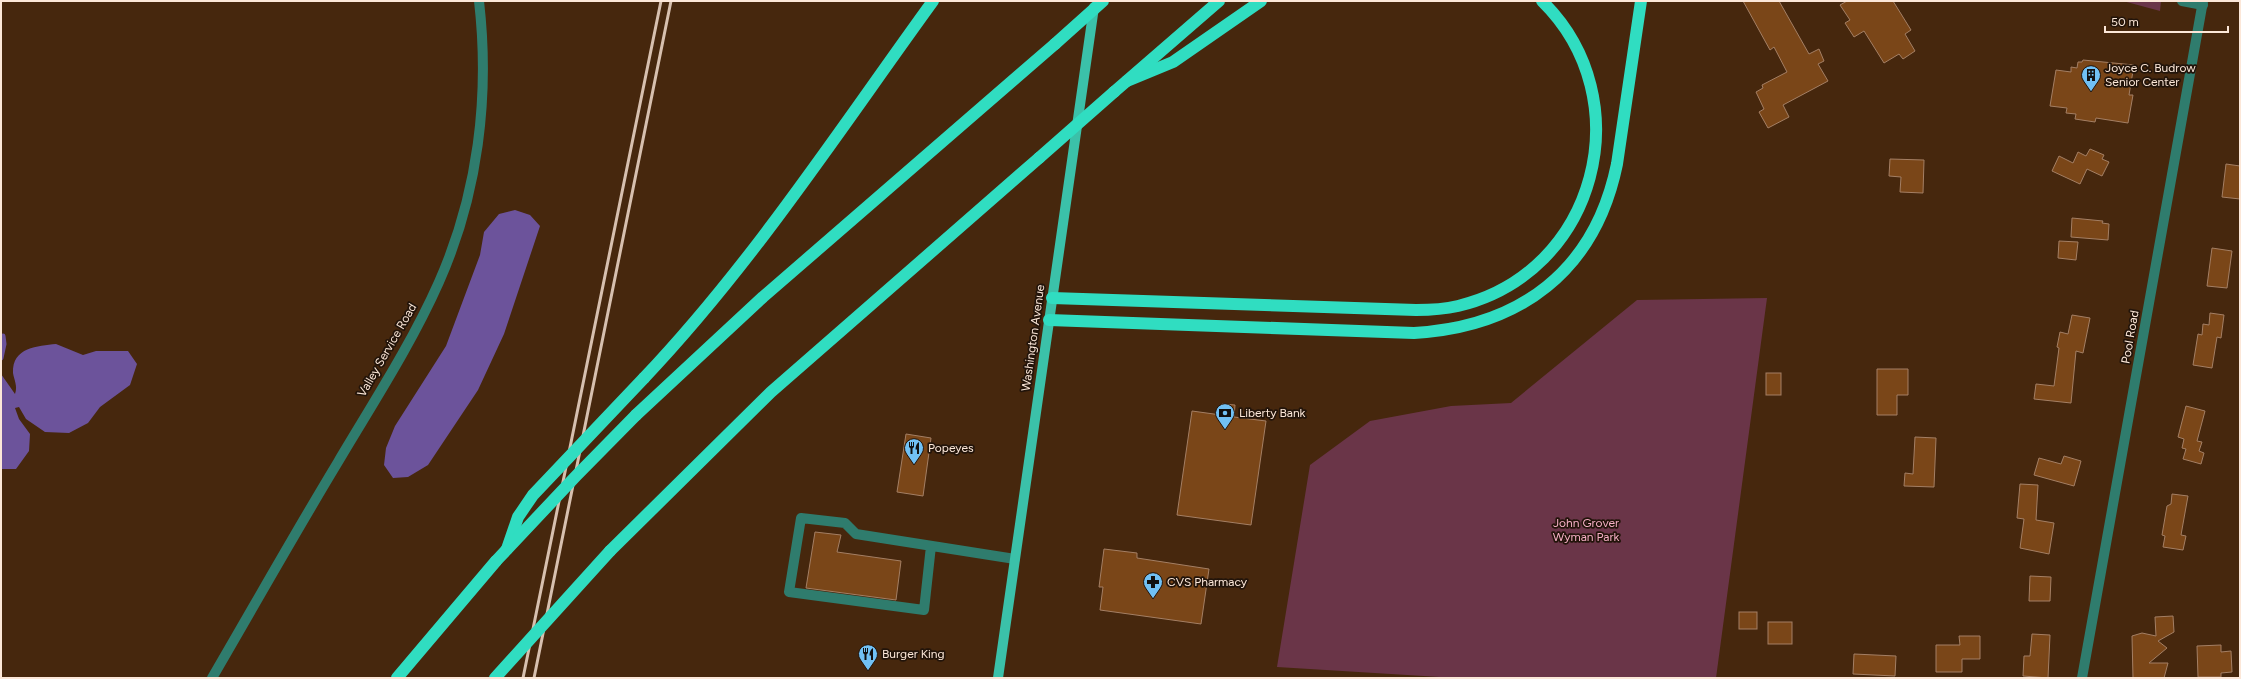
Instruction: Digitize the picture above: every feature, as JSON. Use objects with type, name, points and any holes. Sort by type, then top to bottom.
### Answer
[{"type":"highway","points":[[507,549],[518,517],[533,495],[695,322],[746,260],[933,1]]},
{"type":"highway","points":[[396,678],[496,561],[636,415],[758,302],[1103,1]]},
{"type":"highway","points":[[495,678],[610,551],[681,479],[771,392],[1219,1]]},
{"type":"highway","points":[[1127,81],[1173,62],[1261,1]]},
{"type":"highway","points":[[1052,298],[1416,310],[1458,306],[1490,294],[1513,282],[1547,254],[1572,222],[1586,193],[1596,148],[1596,111],[1589,76],[1583,60],[1567,30],[1542,1]]},
{"type":"highway","points":[[1049,320],[1414,333],[1467,326],[1514,309],[1542,290],[1565,269],[1586,242],[1601,217],[1611,190],[1618,164],[1641,1]]},
{"type":"main road","name":"Washington Avenue","points":[[998,678],[1094,1]]},
{"type":"street","name":"Valley Service Road","points":[[212,678],[405,348],[423,316],[448,259],[468,197],[478,142],[483,62],[479,1]]},
{"type":"street","points":[[2182,1],[2203,3]]},
{"type":"street","name":"Pool Road","points":[[2082,678],[2203,3]]},
{"type":"street","points":[[931,546],[924,610],[789,592],[801,518],[845,523],[856,534],[1015,559]]},
{"type":"green space","points":[[2123,1],[2161,1],[2160,11]]},
{"type":"green space","name":"John Grover Wyman Park","points":[[1767,298],[1716,678],[1456,678],[1277,667],[1310,465],[1370,421],[1451,406],[1511,403],[1637,300]]},
{"type":"shaded area","points":[[515,210],[530,215],[540,226],[504,334],[478,390],[428,465],[408,477],[393,478],[384,465],[386,448],[395,426],[446,346],[480,255],[484,232],[499,214]]},
{"type":"shaded area","points":[[56,344],[83,355],[96,351],[128,351],[137,364],[130,385],[100,407],[88,423],[69,433],[45,432],[26,419],[19,407],[15,408],[19,419],[30,434],[29,451],[16,469],[1,469],[1,374],[15,394],[16,386],[13,373],[14,364],[21,353],[34,347]]},
{"type":"building","points":[[1743,1],[1779,1],[1809,54],[1819,49],[1824,61],[1818,64],[1828,81],[1783,105],[1789,117],[1768,128],[1759,112],[1764,109],[1756,92],[1763,88],[1762,85],[1787,72],[1774,47],[1770,50]]},
{"type":"building","points":[[1847,1],[1893,1],[1911,30],[1905,34],[1915,51],[1903,59],[1899,54],[1884,63],[1864,31],[1854,37],[1845,23],[1850,20],[1840,5]]},
{"type":"building","name":"Joyce C. Budrow Senior Center","points":[[2083,60],[2134,65],[2129,95],[2133,95],[2128,123],[2096,118],[2095,122],[2075,119],[2076,114],[2066,113],[2067,108],[2050,106],[2056,70],[2071,72],[2071,67],[2077,68],[2078,62],[2082,62]]},
{"type":"building","points":[[2090,149],[2104,155],[2102,159],[2109,162],[2102,176],[2087,169],[2080,184],[2052,171],[2059,156],[2073,163],[2078,152],[2086,156]]},
{"type":"building","points":[[1890,159],[1924,160],[1923,193],[1900,192],[1901,177],[1889,176]]},
{"type":"building","points":[[2226,164],[2240,166],[2240,199],[2222,197]]},
{"type":"building","points":[[2072,218],[2103,221],[2102,223],[2109,224],[2108,240],[2071,237]]},
{"type":"building","points":[[2059,241],[2078,242],[2076,260],[2058,258]]},
{"type":"building","points":[[2212,248],[2232,251],[2227,288],[2207,286]]},
{"type":"building","points":[[2210,313],[2224,315],[2221,338],[2217,337],[2212,368],[2193,365],[2198,334],[2202,335],[2203,324],[2209,325]]},
{"type":"building","points":[[2072,315],[2090,318],[2083,353],[2076,351],[2071,403],[2034,399],[2036,384],[2054,386],[2059,348],[2057,347],[2060,332],[2068,334]]},
{"type":"building","points":[[1877,369],[1908,369],[1908,395],[1897,395],[1897,415],[1877,415]]},
{"type":"building","points":[[1766,373],[1781,373],[1781,395],[1766,395]]},
{"type":"building","points":[[1222,404],[1235,405],[1234,417],[1266,421],[1251,525],[1177,515],[1192,411],[1221,415]]},
{"type":"building","points":[[2186,406],[2205,411],[2197,441],[2202,442],[2199,451],[2204,453],[2201,464],[2183,459],[2186,449],[2182,448],[2184,439],[2178,437]]},
{"type":"building","name":"Popeyes","points":[[906,434],[931,438],[923,496],[897,492]]},
{"type":"building","points":[[1915,437],[1936,438],[1934,487],[1904,486],[1905,473],[1913,474]]},
{"type":"building","points":[[2064,456],[2081,461],[2074,486],[2034,475],[2039,458],[2061,464]]},
{"type":"building","points":[[2020,484],[2038,485],[2036,520],[2054,523],[2049,554],[2020,548],[2024,519],[2017,518]]},
{"type":"building","points":[[2172,494],[2188,496],[2181,535],[2186,536],[2183,550],[2163,547],[2165,536],[2162,535],[2167,506],[2171,504]]},
{"type":"building","points":[[815,532],[841,535],[837,552],[901,561],[896,600],[806,588]]},
{"type":"building","name":"CVS Pharmacy","points":[[1104,549],[1137,553],[1137,558],[1209,569],[1201,624],[1100,610],[1103,587],[1099,587]]},
{"type":"building","points":[[2030,576],[2051,577],[2050,601],[2029,601]]},
{"type":"building","points":[[1739,612],[1757,612],[1757,629],[1739,629]]},
{"type":"building","points":[[2173,616],[2174,632],[2158,641],[2167,648],[2149,663],[2168,663],[2164,678],[2133,678],[2132,636],[2142,633],[2156,636],[2155,617]]},
{"type":"building","points":[[1768,622],[1792,622],[1792,644],[1768,644]]},
{"type":"building","points":[[2032,634],[2050,635],[2048,678],[2023,676],[2024,656],[2030,656]]},
{"type":"building","points":[[1959,636],[1980,636],[1980,659],[1962,659],[1962,672],[1936,672],[1936,645],[1960,645]]},
{"type":"building","points":[[2221,645],[2221,652],[2231,651],[2232,672],[2221,673],[2221,677],[2198,677],[2197,646]]},
{"type":"building","points":[[1854,654],[1896,656],[1895,676],[1853,674]]},
{"type":"waterway","points":[[1,358],[4,344],[3,336]]},
{"type":"railway","points":[[523,678],[661,1]]},
{"type":"railway","points":[[534,678],[671,1]]},
{"type":"place","name":"Joyce C. Budrow Senior Center","points":[[2091,92]]},
{"type":"place","name":"Liberty Bank","points":[[1225,430]]},
{"type":"place","name":"Popeyes","points":[[914,465]]},
{"type":"place","name":"CVS Pharmacy","points":[[1153,599]]},
{"type":"place","name":"Burger King","points":[[868,671]]}]
